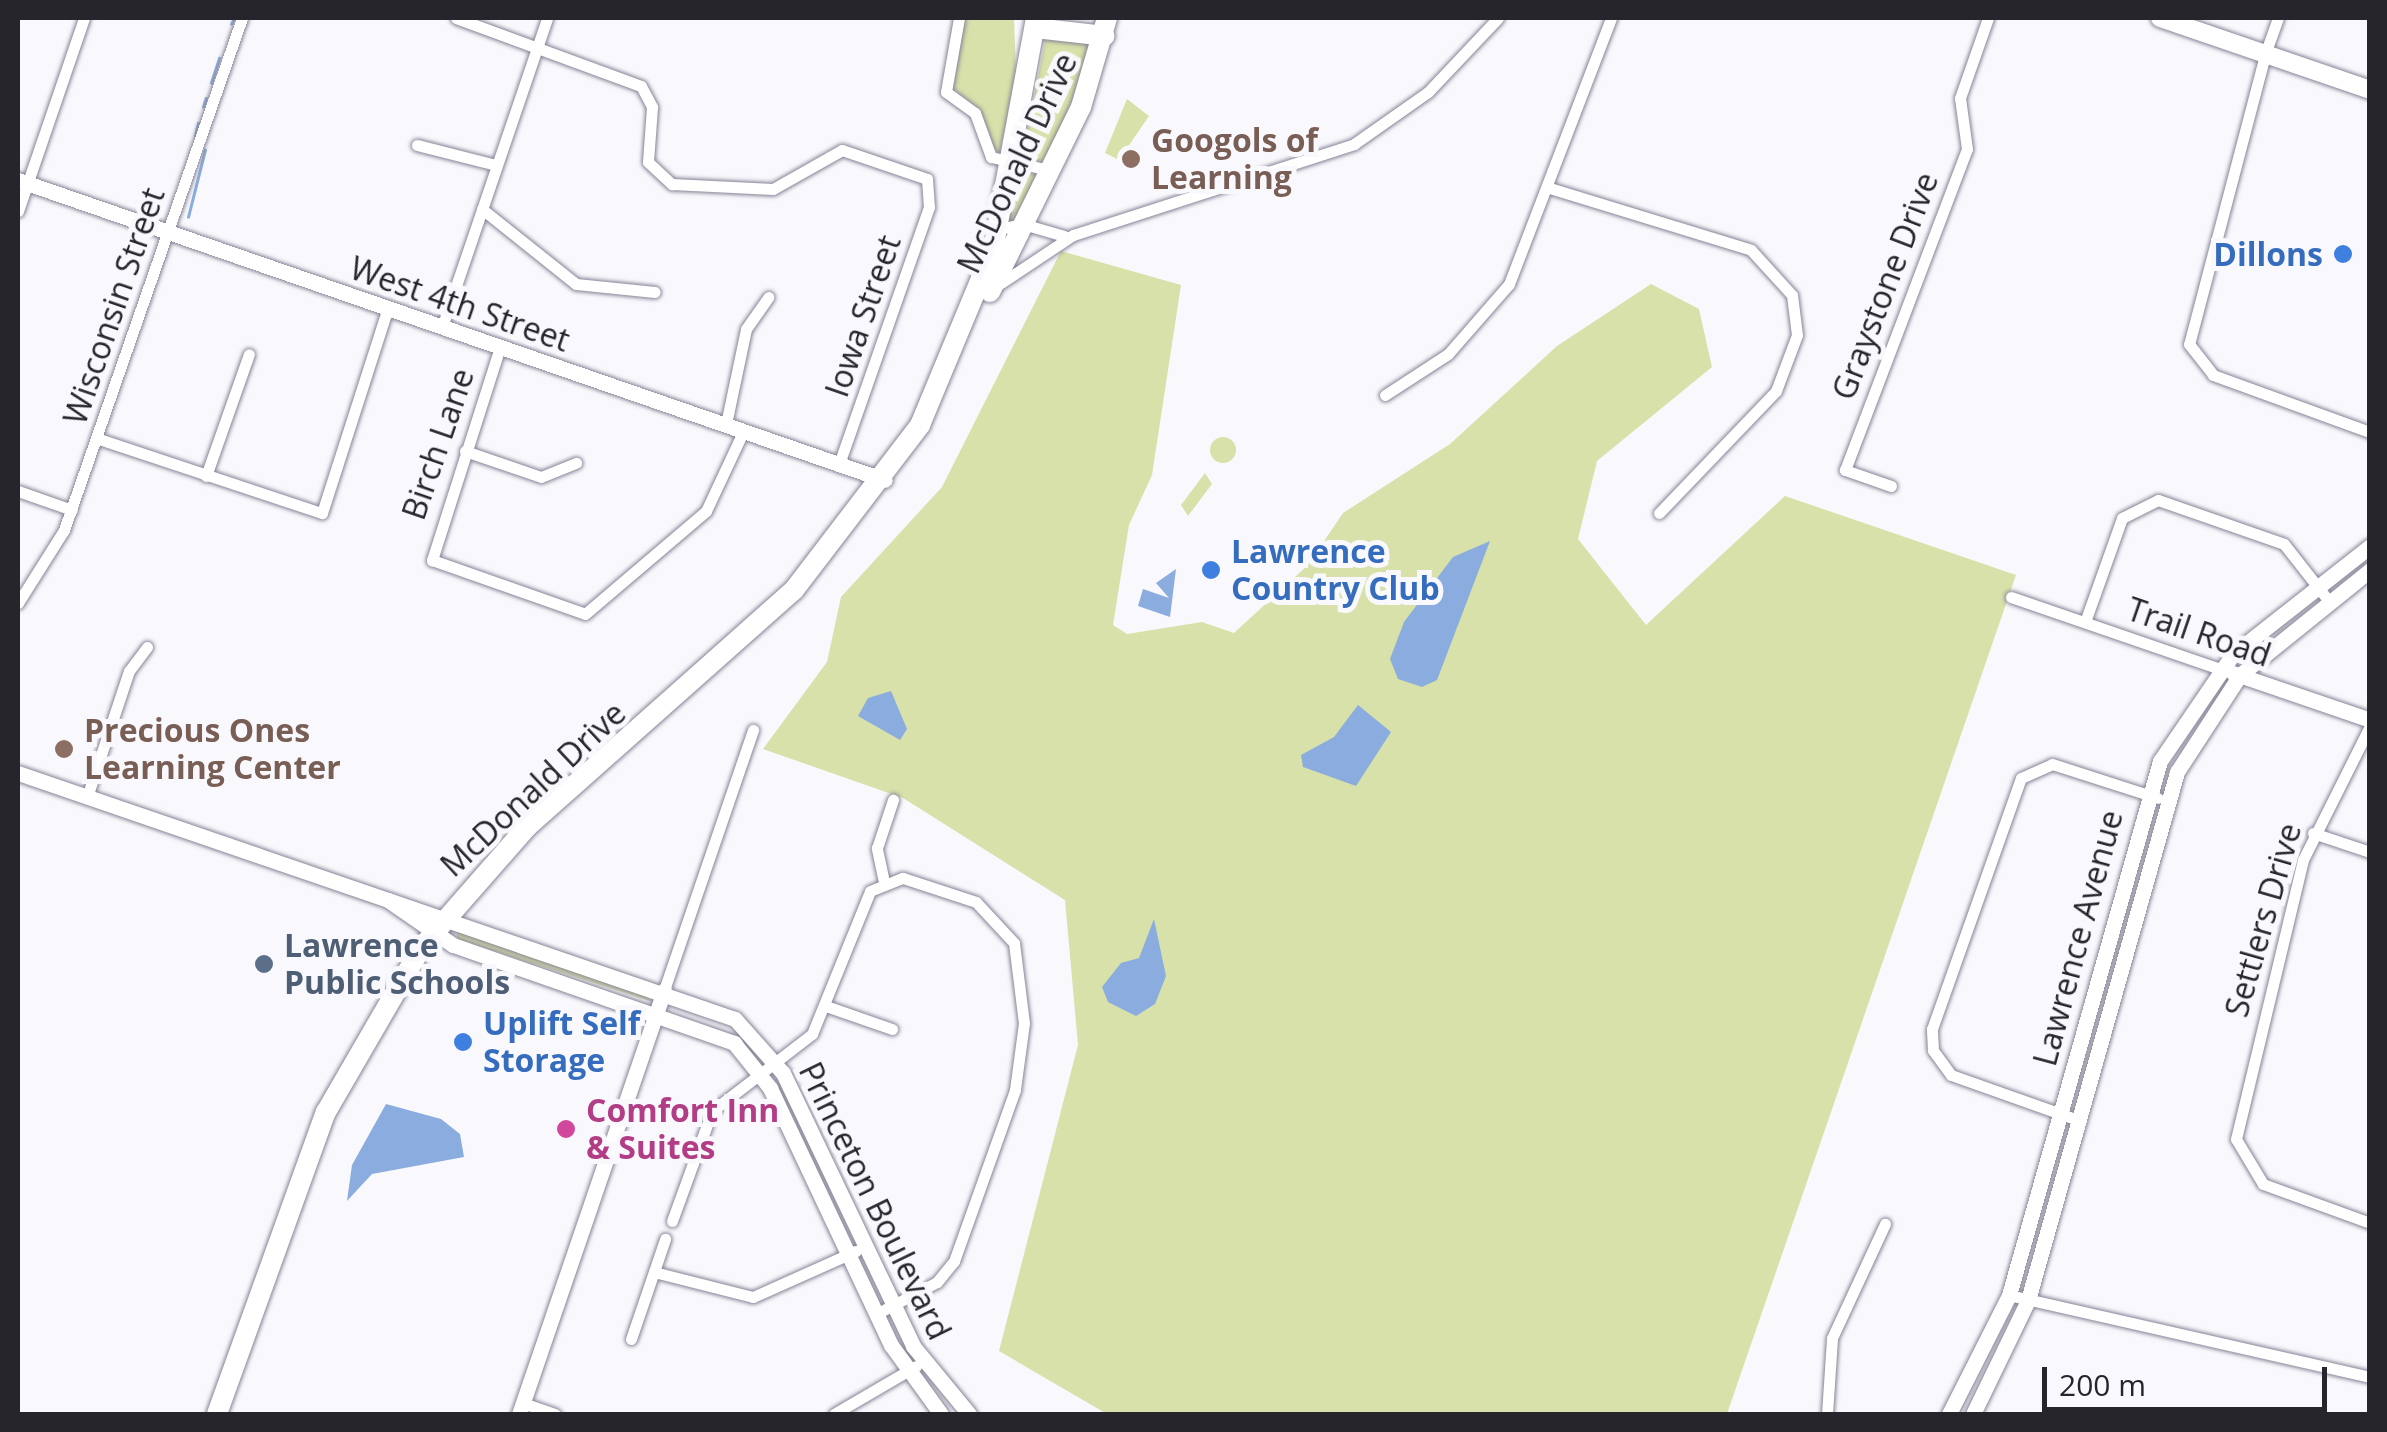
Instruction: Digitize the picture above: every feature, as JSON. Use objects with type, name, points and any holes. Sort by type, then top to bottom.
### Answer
[{"type":"highway","name":"McDonald Drive","points":[[968,328],[999,229],[1014,163],[1030,21]]},
{"type":"highway","points":[[1030,21],[1106,27]]},
{"type":"highway","name":"McDonald Drive","points":[[217,1414],[326,1112],[432,933],[541,813],[790,594],[886,480],[988,297],[1050,170],[1106,27]]},
{"type":"main road","points":[[2160,18],[2370,90]]},
{"type":"street","points":[[18,211],[22,182],[84,18]]},
{"type":"street","name":"Wisconsin Street","points":[[18,603],[72,510],[242,18]]},
{"type":"street","points":[[456,18],[537,46]]},
{"type":"street","points":[[442,326],[547,18]]},
{"type":"street","points":[[959,18],[946,92],[975,113],[986,152],[1014,163],[1050,170]]},
{"type":"street","points":[[988,297],[1024,260],[1073,235],[1354,144],[1428,92],[1498,18]]},
{"type":"street","points":[[1385,395],[1448,354],[1492,308],[1550,188],[1611,18]]},
{"type":"street","name":"Graystone Drive","points":[[1891,486],[1845,470],[1967,149],[1960,98],[1988,18]]},
{"type":"street","points":[[2278,18],[2253,88],[2231,205],[2190,325],[2192,353],[2213,375],[2370,432]]},
{"type":"street","name":"Iowa Street","points":[[537,46],[644,89],[648,162],[672,184],[773,189],[842,150],[930,184],[839,464]]},
{"type":"street","points":[[418,145],[496,165]]},
{"type":"street","name":"West 4th Street","points":[[22,182],[886,480]]},
{"type":"street","points":[[1550,188],[1751,250],[1792,295],[1798,334],[1776,391],[1659,513]]},
{"type":"street","points":[[482,209],[576,284],[655,292]]},
{"type":"street","points":[[999,229],[1023,224],[1073,235]]},
{"type":"street","points":[[726,424],[746,330],[768,297]]},
{"type":"street","points":[[96,438],[322,514],[388,308]]},
{"type":"street","name":"Birch Lane","points":[[500,346],[432,560],[585,614],[706,511],[744,430]]},
{"type":"street","points":[[206,476],[248,354]]},
{"type":"street","points":[[465,451],[541,477],[576,463]]},
{"type":"street","points":[[18,491],[72,510]]},
{"type":"street","points":[[2084,622],[2117,527],[2147,501],[2272,537],[2328,600]]},
{"type":"street","name":"Lawrence Avenue","points":[[1961,1413],[2009,1295],[2146,795],[2220,669],[2249,639],[2370,546]]},
{"type":"street","name":"Lawrence Avenue","points":[[1961,1413],[2028,1300],[2164,801],[2240,675],[2328,600],[2370,570]]},
{"type":"street","name":"Trail Road","points":[[2011,597],[2370,723]]},
{"type":"street","points":[[2240,675],[2249,639]]},
{"type":"street","points":[[87,797],[130,672],[147,648]]},
{"type":"street","name":"Settlers Drive","points":[[2370,723],[2313,833],[2236,1139],[2263,1184],[2370,1223]]},
{"type":"street","points":[[555,1414],[521,1409],[753,730]]},
{"type":"street","points":[[2078,1120],[1950,1075],[1932,1050],[1932,1029],[2021,778],[2052,764],[2164,801]]},
{"type":"street","name":"Princeton Boulevard","points":[[18,773],[446,914],[664,990],[734,1019],[776,1063],[922,1361],[968,1414]]},
{"type":"street","points":[[884,882],[877,848],[894,800]]},
{"type":"street","points":[[2313,833],[2370,852]]},
{"type":"street","points":[[672,1221],[712,1111],[812,1034],[826,1006],[858,910],[884,882],[913,880],[995,914],[1014,943],[1024,1024],[1015,1090],[961,1248],[938,1282],[876,1314]]},
{"type":"street","name":"Princeton Boulevard","points":[[381,895],[432,933],[721,1034],[761,1074],[906,1372],[940,1414]]},
{"type":"street","points":[[826,1006],[892,1028]]},
{"type":"street","points":[[1827,1414],[1832,1338],[1886,1224]]},
{"type":"street","points":[[631,1339],[665,1239]]},
{"type":"street","points":[[654,1272],[754,1298],[865,1247]]},
{"type":"street","points":[[2009,1295],[2370,1377]]},
{"type":"street","points":[[834,1414],[922,1361]]},
{"type":"green space","points":[[965,18],[1014,18],[1016,75],[1000,152],[990,147],[979,109],[951,87]]},
{"type":"green space","points":[[1046,36],[1092,41],[1088,71],[1044,162],[1022,158]]},
{"type":"green space","points":[[1127,99],[1149,116],[1119,160],[1105,153]]},
{"type":"green space","points":[[1020,171],[1037,175],[1021,220],[1007,222]]},
{"type":"green space","name":"Lawrence Country Club","points":[[1061,251],[1181,285],[1152,475],[1129,525],[1113,625],[1127,634],[1202,622],[1234,633],[1308,565],[1343,513],[1450,444],[1557,346],[1651,284],[1699,309],[1712,367],[1597,461],[1578,539],[1646,625],[1785,496],[2016,575],[1727,1414],[1107,1414],[999,1351],[1078,1045],[1065,900],[903,798],[763,749],[827,662],[841,597],[942,487]]},
{"type":"green space","points":[[1223,437],[1232,441],[1236,450],[1232,459],[1223,463],[1214,459],[1210,450],[1214,441]]},
{"type":"green space","points":[[1205,473],[1212,484],[1188,516],[1181,505]]},
{"type":"green space","points":[[457,931],[647,995],[650,1001],[457,939]]},
{"type":"water","points":[[1490,541],[1437,680],[1422,687],[1398,679],[1390,659],[1404,622],[1453,557]]},
{"type":"water","points":[[1176,569],[1170,617],[1138,606],[1143,589],[1169,598],[1156,583]]},
{"type":"water","points":[[891,691],[907,729],[900,740],[858,716],[868,698]]},
{"type":"water","points":[[1358,705],[1391,732],[1356,786],[1303,767],[1301,755],[1334,737]]},
{"type":"water","points":[[1154,919],[1166,976],[1155,1004],[1136,1016],[1108,1002],[1102,987],[1121,963],[1139,958]]},
{"type":"water","points":[[386,1104],[441,1119],[460,1134],[464,1157],[372,1174],[347,1201],[352,1165]]},
{"type":"waterway","points":[[231,24],[234,18]]},
{"type":"waterway","points":[[211,83],[219,58]]},
{"type":"waterway","points":[[203,107],[206,98]]},
{"type":"waterway","points":[[195,136],[198,123]]},
{"type":"waterway","points":[[188,217],[205,150]]},
{"type":"place","name":"Googols of Learning","points":[[1131,159]]},
{"type":"place","name":"Dillons","points":[[2343,254]]},
{"type":"place","name":"Lawrence Country Club","points":[[1211,570]]},
{"type":"place","name":"Precious Ones Learning Center","points":[[64,749]]},
{"type":"place","name":"Lawrence Public Schools","points":[[264,964]]},
{"type":"place","name":"Uplift Self Storage","points":[[463,1042]]},
{"type":"place","name":"Comfort Inn & Suites","points":[[566,1129]]}]
